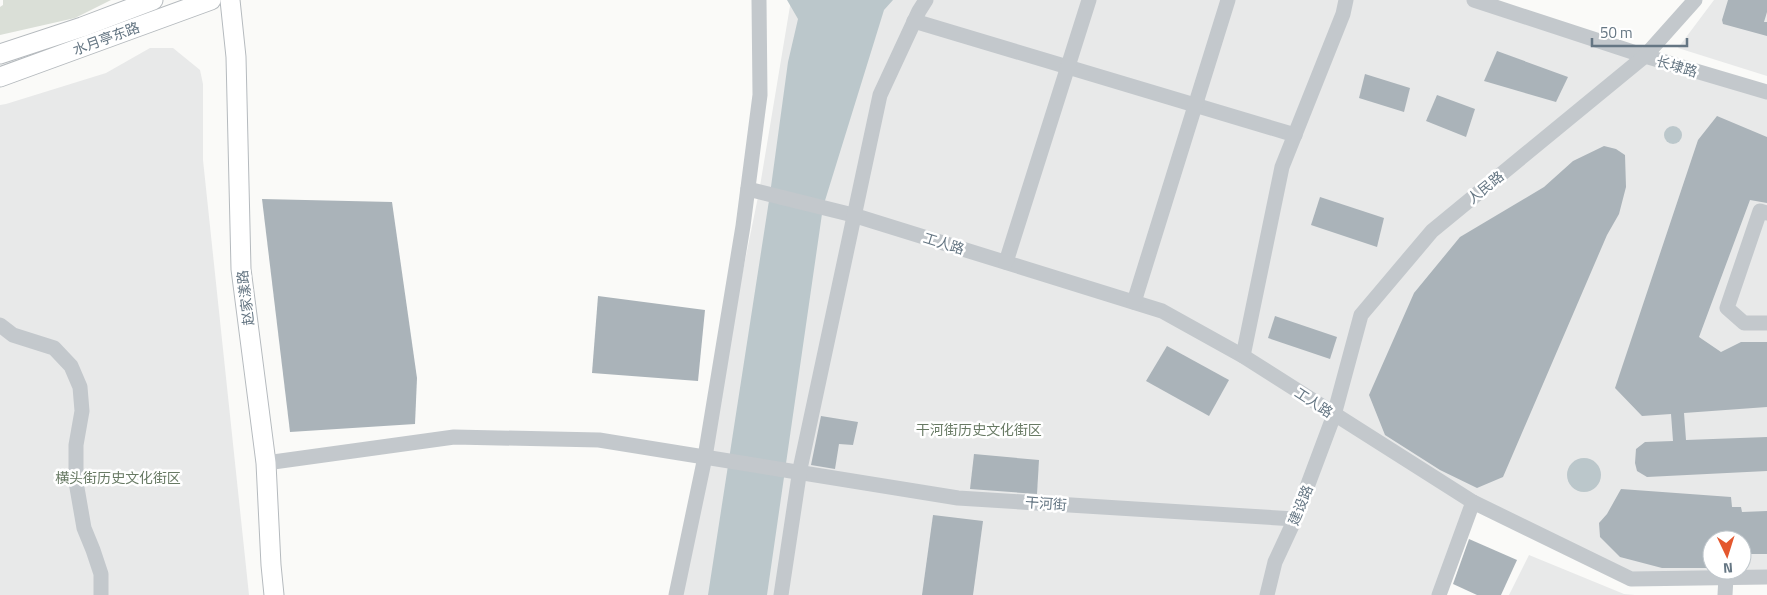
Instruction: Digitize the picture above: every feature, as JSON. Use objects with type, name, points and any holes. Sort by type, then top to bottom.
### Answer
[{"type":"main road","name":"水月亭东路","points":[[0,54],[82,27],[153,0]]},
{"type":"main road","name":"水月亭东路","points":[[0,77],[211,0]]},
{"type":"main road","name":"赵家漾路","points":[[230,0],[236,57],[242,269],[266,463],[274,595]]},
{"type":"street","points":[[676,595],[709,458],[743,226],[753,191],[760,95],[759,0]]},
{"type":"street","points":[[781,595],[799,472],[849,214],[880,95],[914,21],[926,0]]},
{"type":"street","points":[[1006,262],[1089,0]]},
{"type":"street","points":[[1134,302],[1228,0]]},
{"type":"street","points":[[1243,356],[1282,167],[1343,14],[1346,0]]},
{"type":"street","name":"长埭路","points":[[1474,0],[1645,56],[1767,92]]},
{"type":"street","name":"人民路","points":[[1334,415],[1361,315],[1432,231],[1645,56],[1695,0]]},
{"type":"street","points":[[914,21],[1295,135]]},
{"type":"street","name":"工人路","points":[[753,191],[849,214],[1162,311],[1243,356],[1473,502],[1631,579],[1702,578]]},
{"type":"street","points":[[1767,213],[1760,211],[1727,308],[1744,323],[1767,323]]},
{"type":"street","points":[[0,324],[13,335],[54,348],[71,366],[80,387],[82,411],[76,445],[76,482],[84,528],[101,574],[101,595]]},
{"type":"street","name":"建设路","points":[[1267,595],[1275,562],[1295,519],[1334,415]]},
{"type":"street","name":"干河街","points":[[266,463],[454,437],[599,440],[958,498],[1295,519]]},
{"type":"street","points":[[1439,595],[1473,502]]},
{"type":"street","name":"工人路","points":[[1752,577],[1767,577]]},
{"type":"street","points":[[1725,595],[1726,580]]},
{"type":"shaded area","points":[[3,0],[111,0],[75,18],[0,35],[0,7],[3,5]]},
{"type":"shaded area","points":[[787,0],[893,0],[884,10],[823,207],[767,595],[708,595],[770,194],[788,62],[798,19]]},
{"type":"shaded area","points":[[791,0],[1482,0],[1767,88],[1767,576],[1752,576],[1752,530],[1702,530],[1702,577],[1631,579],[1473,502],[1441,595],[680,595],[705,457],[759,192]]},
{"type":"shaded area","points":[[1714,0],[1767,0],[1767,76],[1678,48]]},
{"type":"shaded area","name":"横头街历史文化街区","points":[[150,48],[173,48],[200,70],[203,84],[203,160],[249,595],[0,595],[0,105],[106,73]]},
{"type":"shaded area","points":[[1669,126],[1677,126],[1682,131],[1680,142],[1669,144],[1664,139],[1664,131]]},
{"type":"shaded area","points":[[1584,458],[1596,463],[1601,475],[1596,487],[1584,492],[1572,487],[1567,475],[1572,463]]},
{"type":"shaded area","points":[[1529,555],[1624,594],[1635,595],[1509,595]]},
{"type":"building","points":[[1728,0],[1767,0],[1767,12],[1764,22],[1767,22],[1767,36],[1723,24],[1722,20]]},
{"type":"building","points":[[1497,51],[1568,77],[1556,102],[1484,81]]},
{"type":"building","points":[[1365,74],[1410,88],[1404,112],[1359,98]]},
{"type":"building","points":[[1437,95],[1475,109],[1466,137],[1426,121]]},
{"type":"building","points":[[1717,116],[1767,137],[1767,203],[1750,200],[1699,337],[1721,352],[1741,342],[1767,342],[1767,407],[1684,413],[1686,440],[1767,437],[1767,471],[1647,477],[1637,471],[1635,463],[1636,449],[1645,442],[1673,441],[1671,414],[1642,416],[1615,388],[1698,140]]},
{"type":"building","points":[[1604,146],[1616,149],[1625,155],[1626,187],[1619,214],[1607,235],[1503,477],[1477,488],[1440,470],[1385,435],[1369,395],[1414,293],[1460,237],[1544,187],[1573,161]]},
{"type":"building","points":[[1320,197],[1384,218],[1377,247],[1311,225]]},
{"type":"building","points":[[262,199],[392,202],[417,378],[415,424],[290,432]]},
{"type":"building","points":[[598,296],[705,310],[698,381],[592,373]]},
{"type":"building","points":[[1275,316],[1337,337],[1330,359],[1268,338]]},
{"type":"building","points":[[1167,346],[1229,380],[1209,416],[1146,381]]},
{"type":"building","points":[[821,416],[858,422],[853,445],[839,444],[835,469],[811,465]]},
{"type":"building","points":[[974,454],[1039,460],[1037,494],[970,489]]},
{"type":"building","points":[[1621,489],[1731,497],[1732,507],[1741,507],[1742,512],[1767,511],[1767,554],[1752,554],[1752,530],[1702,530],[1702,568],[1662,568],[1620,557],[1600,537],[1599,523],[1607,514]]},
{"type":"building","points":[[933,515],[983,521],[973,595],[922,595]]},
{"type":"building","points":[[1469,539],[1517,560],[1501,595],[1477,595],[1453,584]]},
{"type":"park label","name":"干河街历史文化街区","points":[[979,429]]}]
